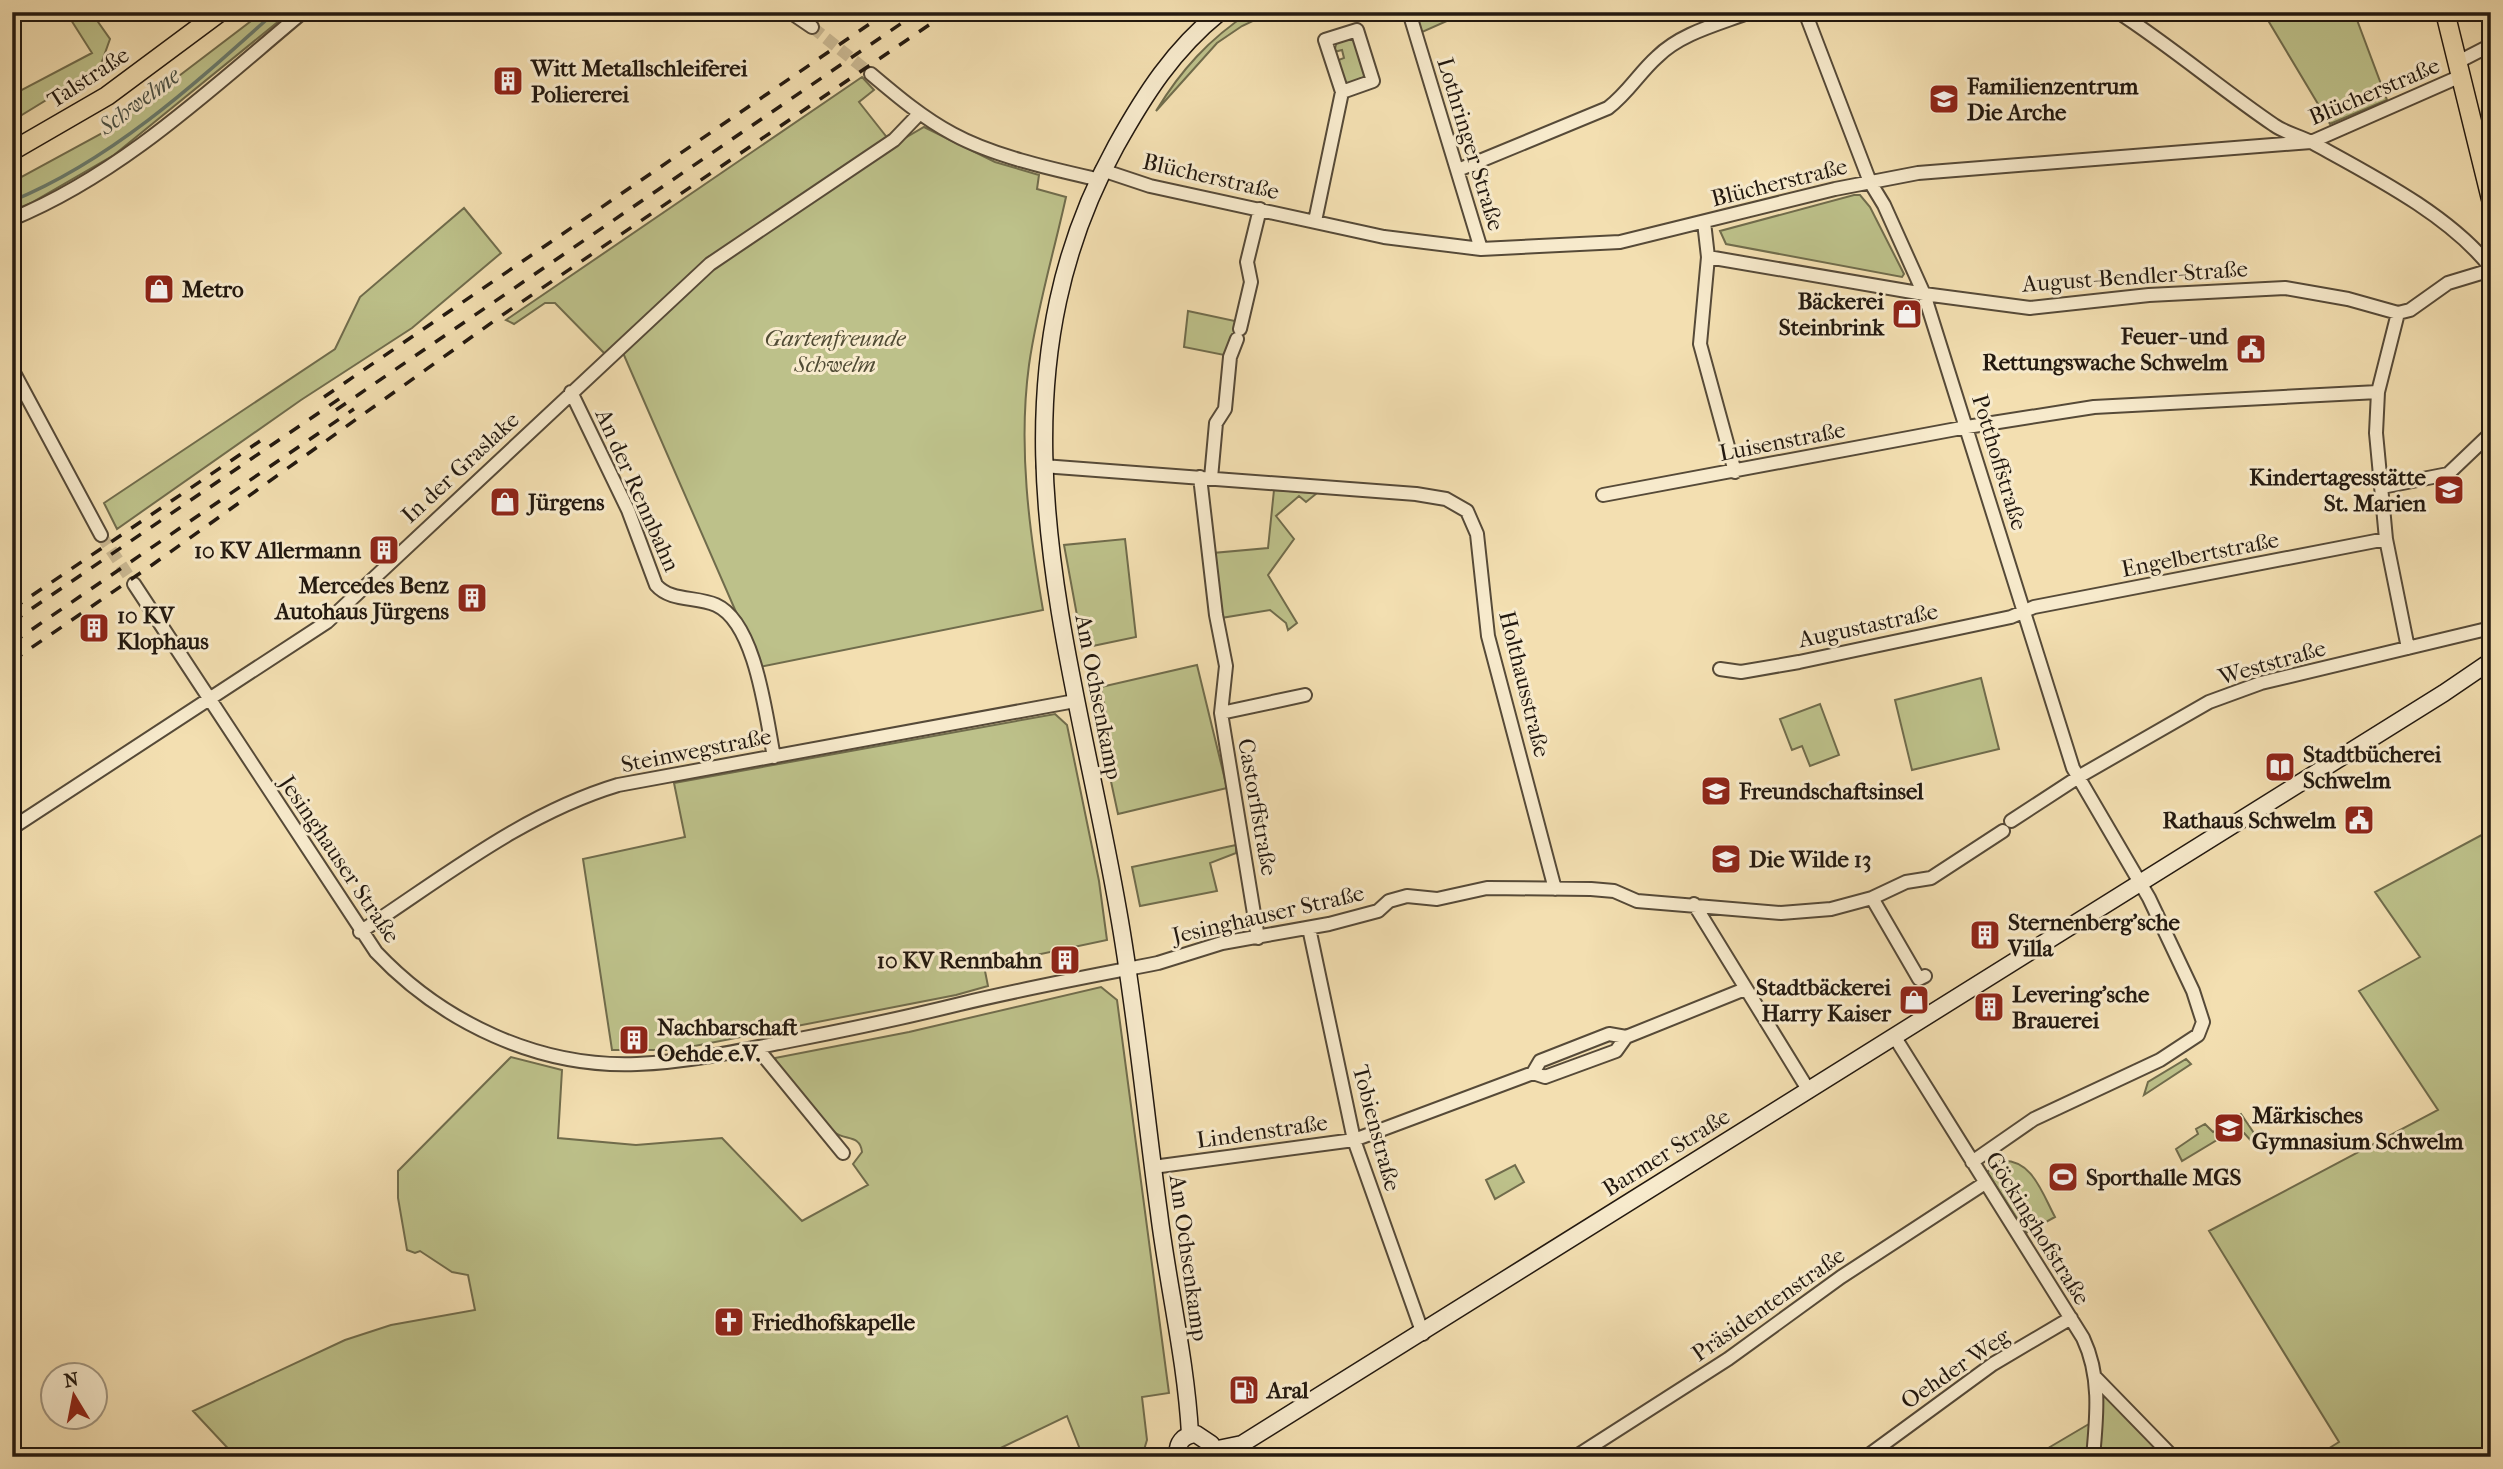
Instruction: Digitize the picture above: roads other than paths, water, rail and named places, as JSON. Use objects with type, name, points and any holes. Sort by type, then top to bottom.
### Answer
[{"type":"main road","name":"Talstraße","points":[[12,150],[107,96],[220,12]]},
{"type":"main road","name":"Am Ochsenkamp","points":[[1190,1434],[1127,968],[1075,701],[1046,528],[1044,409],[1054,320],[1074,239],[1099,174],[1154,80],[1196,31],[1220,12]]},
{"type":"main road","points":[[2445,12],[2491,199]]},
{"type":"main road","name":"Barmer Straße","points":[[1212,1453],[1242,1444],[1423,1334],[2491,661]]},
{"type":"main road","points":[[1178,1457],[1180,1443],[1190,1434],[1208,1439],[1212,1453]]},
{"type":"street","points":[[12,219],[82,184],[123,155],[201,98],[303,12]]},
{"type":"street","points":[[790,12],[812,27]]},
{"type":"street","name":"Lothringer Straße","points":[[1409,12],[1481,249]]},
{"type":"street","points":[[1458,170],[1608,108],[1628,93],[1657,57],[1675,43],[1750,12]]},
{"type":"street","name":"Potthoffstraße","points":[[1805,12],[1870,182],[1884,205],[1924,294],[2073,768],[2140,883],[2193,991],[2203,1022],[2199,1035],[2145,1068],[2034,1119],[1972,1162]]},
{"type":"street","points":[[2118,12],[2161,40],[2276,127],[2311,142],[2436,216],[2459,233],[2491,269],[2448,283],[2410,310],[2398,313],[2378,392],[2376,433],[2386,539],[2408,648]]},
{"type":"street","points":[[1315,221],[1342,92],[1325,40],[1357,30],[1373,81],[1342,92]]},
{"type":"street","name":"Blücherstraße","points":[[871,74],[919,114],[955,136],[998,153],[1384,237],[1481,249],[1620,242],[1918,173],[2311,142],[2460,69],[2491,46]]},
{"type":"street","name":"In der Graslake","points":[[12,828],[327,622],[710,264],[894,140],[919,114]]},
{"type":"street","name":"Castorffstraße","points":[[1258,938],[1221,713],[1226,683],[1206,477],[1216,423],[1225,409],[1230,357],[1251,282],[1247,262],[1260,209]]},
{"type":"street","points":[[1704,222],[1708,257],[1700,344],[1735,472]]},
{"type":"street","name":"August-Bendler-Straße","points":[[1708,257],[1924,294],[2030,307],[2149,295],[2285,288],[2348,299],[2398,313]]},
{"type":"street","points":[[12,369],[101,535]]},
{"type":"street","name":"An der Rennbahn","points":[[570,392],[632,520],[656,586],[663,594],[707,601],[733,617],[761,688],[774,757]]},
{"type":"street","name":"Luisenstraße","points":[[1603,495],[1967,427],[2094,407],[2378,392]]},
{"type":"street","points":[[2382,486],[2448,474],[2491,433]]},
{"type":"street","points":[[1043,466],[1206,477]]},
{"type":"street","name":"Holthausstraße","points":[[1206,477],[1446,499],[1467,512],[1478,534],[1488,636],[1555,889]]},
{"type":"street","name":"Engelbertstraße","points":[[2024,612],[2048,605],[2386,539]]},
{"type":"street","name":"Jesinghauser Straße","points":[[134,584],[360,932],[403,981],[439,1007],[476,1028],[519,1045],[567,1058],[636,1064],[757,1048],[1127,968],[1222,943],[1309,928],[1378,911],[1389,901],[1407,896],[1437,899],[1469,890],[1501,887],[1614,891],[1637,901],[1804,912],[1872,898],[1906,882],[1931,878],[2080,776]]},
{"type":"street","name":"Augustastraße","points":[[1720,669],[1741,671],[1799,662],[2024,612]]},
{"type":"street","name":"Weststraße","points":[[2080,776],[2209,702],[2262,683],[2491,628]]},
{"type":"street","points":[[1221,713],[1305,695]]},
{"type":"street","name":"Steinwegstraße","points":[[360,932],[534,818],[559,805],[618,785],[1075,701]]},
{"type":"street","points":[[1872,898],[1919,979],[1925,976]]},
{"type":"street","points":[[1694,904],[1809,1091]]},
{"type":"street","name":"Tobienstraße","points":[[1309,928],[1354,1140],[1423,1334]]},
{"type":"street","name":"Lindenstraße","points":[[1153,1167],[1354,1140],[1534,1073],[1540,1061],[1609,1034],[1626,1037],[1745,989]]},
{"type":"street","name":"Göckinghofstraße","points":[[1894,1037],[2071,1318],[2093,1359],[2096,1378],[2093,1457]]},
{"type":"street","points":[[757,1048],[844,1153]]},
{"type":"street","name":"Präsidentenstraße","points":[[1575,1457],[1728,1359],[1840,1277],[1985,1184]]},
{"type":"street","name":"Oehder Weg","points":[[1866,1457],[1993,1364],[2071,1318]]},
{"type":"street","points":[[2096,1378],[2173,1457]]},
{"type":"waterway","name":"Schwelme","points":[[12,201],[49,184],[118,142],[215,66],[275,12]]},
{"type":"tunnel","points":[[812,27],[871,74]]},
{"type":"tunnel","points":[[101,535],[134,584]]},
{"type":"railway","points":[[324,397],[887,12]]},
{"type":"railway","points":[[336,410],[918,12]]},
{"type":"railway","points":[[12,661],[152,565],[501,316],[948,12]]},
{"type":"railway","points":[[12,622],[342,397]]},
{"type":"railway","points":[[12,643],[354,409]]},
{"type":"railway","points":[[12,609],[260,441]]},
{"type":"place","name":"Witt Metallschleiferei Poliererei","points":[[508,81]]},
{"type":"place","name":"Familienzentrum Die Arche","points":[[1944,99]]},
{"type":"place","name":"Metro","points":[[159,289]]},
{"type":"place","name":"Bäckerei Steinbrink","points":[[1907,314]]},
{"type":"place","name":"Feuer- und Rettungswache Schwelm","points":[[2251,349]]},
{"type":"place","name":"Kindertagesstätte St. Marien","points":[[2449,490]]},
{"type":"place","name":"Jürgens","points":[[505,502]]},
{"type":"place","name":"10 KV Allermann","points":[[384,550]]},
{"type":"place","name":"Mercedes Benz Autohaus Jürgens","points":[[472,598]]},
{"type":"place","name":"10 KV Klophaus","points":[[94,628]]},
{"type":"place","name":"Stadtbücherei Schwelm","points":[[2280,767]]},
{"type":"place","name":"Freundschaftsinsel","points":[[1716,791]]},
{"type":"place","name":"Rathaus Schwelm","points":[[2359,820]]},
{"type":"place","name":"Die Wilde 13","points":[[1726,859]]},
{"type":"place","name":"Sternenberg’sche Villa","points":[[1985,935]]},
{"type":"place","name":"10 KV Rennbahn","points":[[1065,960]]},
{"type":"place","name":"Stadtbäckerei Harry Kaiser","points":[[1914,1000]]},
{"type":"place","name":"Levering’sche Brauerei","points":[[1989,1007]]},
{"type":"place","name":"Nachbarschaft Oehde e.V.","points":[[634,1040]]},
{"type":"place","name":"Märkisches Gymnasium Schwelm","points":[[2229,1128]]},
{"type":"place","name":"Sporthalle MGS","points":[[2063,1177]]},
{"type":"place","name":"Friedhofskapelle","points":[[729,1322]]},
{"type":"place","name":"Aral","points":[[1244,1390]]},
{"type":"park label","name":"Gartenfreunde Schwelm","points":[[835,351]]}]
